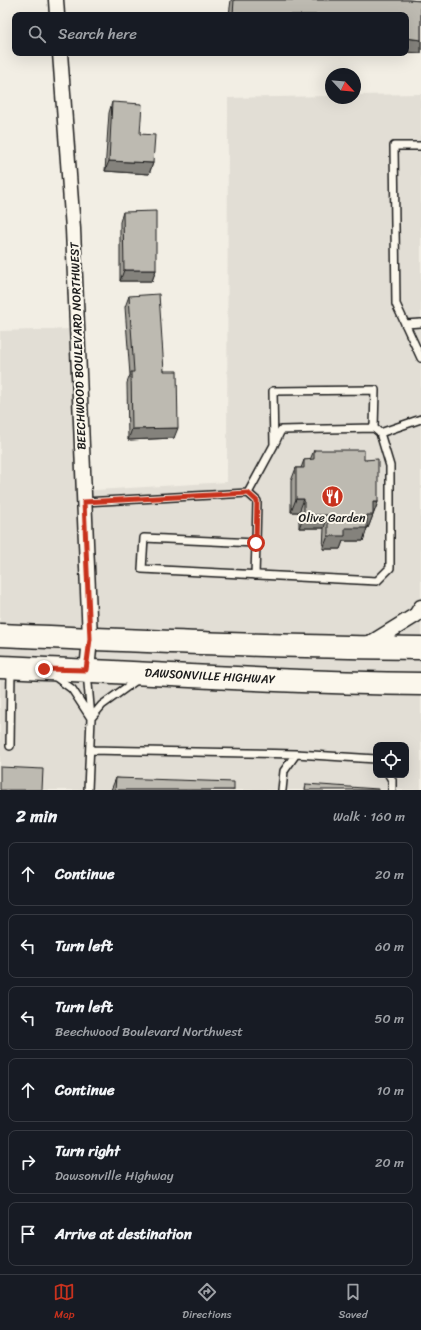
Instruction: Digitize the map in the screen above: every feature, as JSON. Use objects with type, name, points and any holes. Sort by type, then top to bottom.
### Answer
[{"type":"main road","points":[[0,635],[90,639],[421,648]]},
{"type":"main road","name":"DAWSONVILLE HIGHWAY","points":[[6,667],[355,684],[421,684]]},
{"type":"street","points":[[56,0],[57,12]]},
{"type":"street","name":"BEECHWOOD BOULEVARD NORTHWEST","points":[[60,56],[74,229],[90,639],[86,670]]},
{"type":"street","points":[[359,647],[374,641],[416,615],[421,607]]},
{"type":"lane","points":[[421,146],[394,146],[396,304],[421,358]]},
{"type":"lane","points":[[406,324],[421,323]]},
{"type":"lane","points":[[256,543],[144,538],[142,569],[377,580],[390,568],[390,466],[377,431],[375,390],[273,390],[274,445]]},
{"type":"lane","points":[[248,493],[281,430],[377,431],[421,419]]},
{"type":"lane","points":[[84,502],[248,493],[257,501],[255,574]]},
{"type":"lane","points":[[6,667],[10,746]]},
{"type":"lane","points":[[44,669],[72,689],[91,718]]},
{"type":"lane","points":[[86,670],[91,718],[88,790]]},
{"type":"lane","points":[[91,718],[102,705],[128,685],[148,673]]},
{"type":"lane","points":[[90,750],[296,754],[373,759]]},
{"type":"lane","points":[[282,790],[284,771],[296,754]]},
{"type":"lane","points":[[391,778],[392,790]]},
{"type":"shaded area","points":[[421,94],[421,790],[0,790],[0,331],[72,329],[80,491],[227,482],[228,98],[325,96],[325,104],[361,104],[361,95]]},
{"type":"building","points":[[234,0],[421,1],[421,40],[409,38],[409,12],[233,12]]},
{"type":"building","points":[[112,102],[142,104],[140,134],[155,135],[153,163],[109,161]]},
{"type":"building","points":[[156,211],[156,270],[124,270],[123,212]]},
{"type":"building","points":[[159,294],[164,371],[177,371],[178,428],[132,429],[131,372],[134,372],[129,296]]},
{"type":"building","name":"Olive Garden","points":[[314,450],[364,450],[364,460],[378,459],[378,502],[373,502],[373,515],[367,515],[367,528],[345,528],[345,536],[328,536],[328,515],[304,515],[304,499],[296,499],[296,468],[304,468],[304,460],[314,459]]},
{"type":"building","points":[[0,767],[43,769],[42,790],[0,790]]},
{"type":"building","points":[[116,778],[234,782],[234,790],[115,790]]},
{"type":"building","points":[[306,784],[378,789],[378,790],[305,790]]},
{"type":"place","name":"Olive Garden","points":[[332,497]]},
{"type":"route","points":[[44,669],[86,670],[90,639],[84,502],[248,493],[257,501],[256,543]]}]
